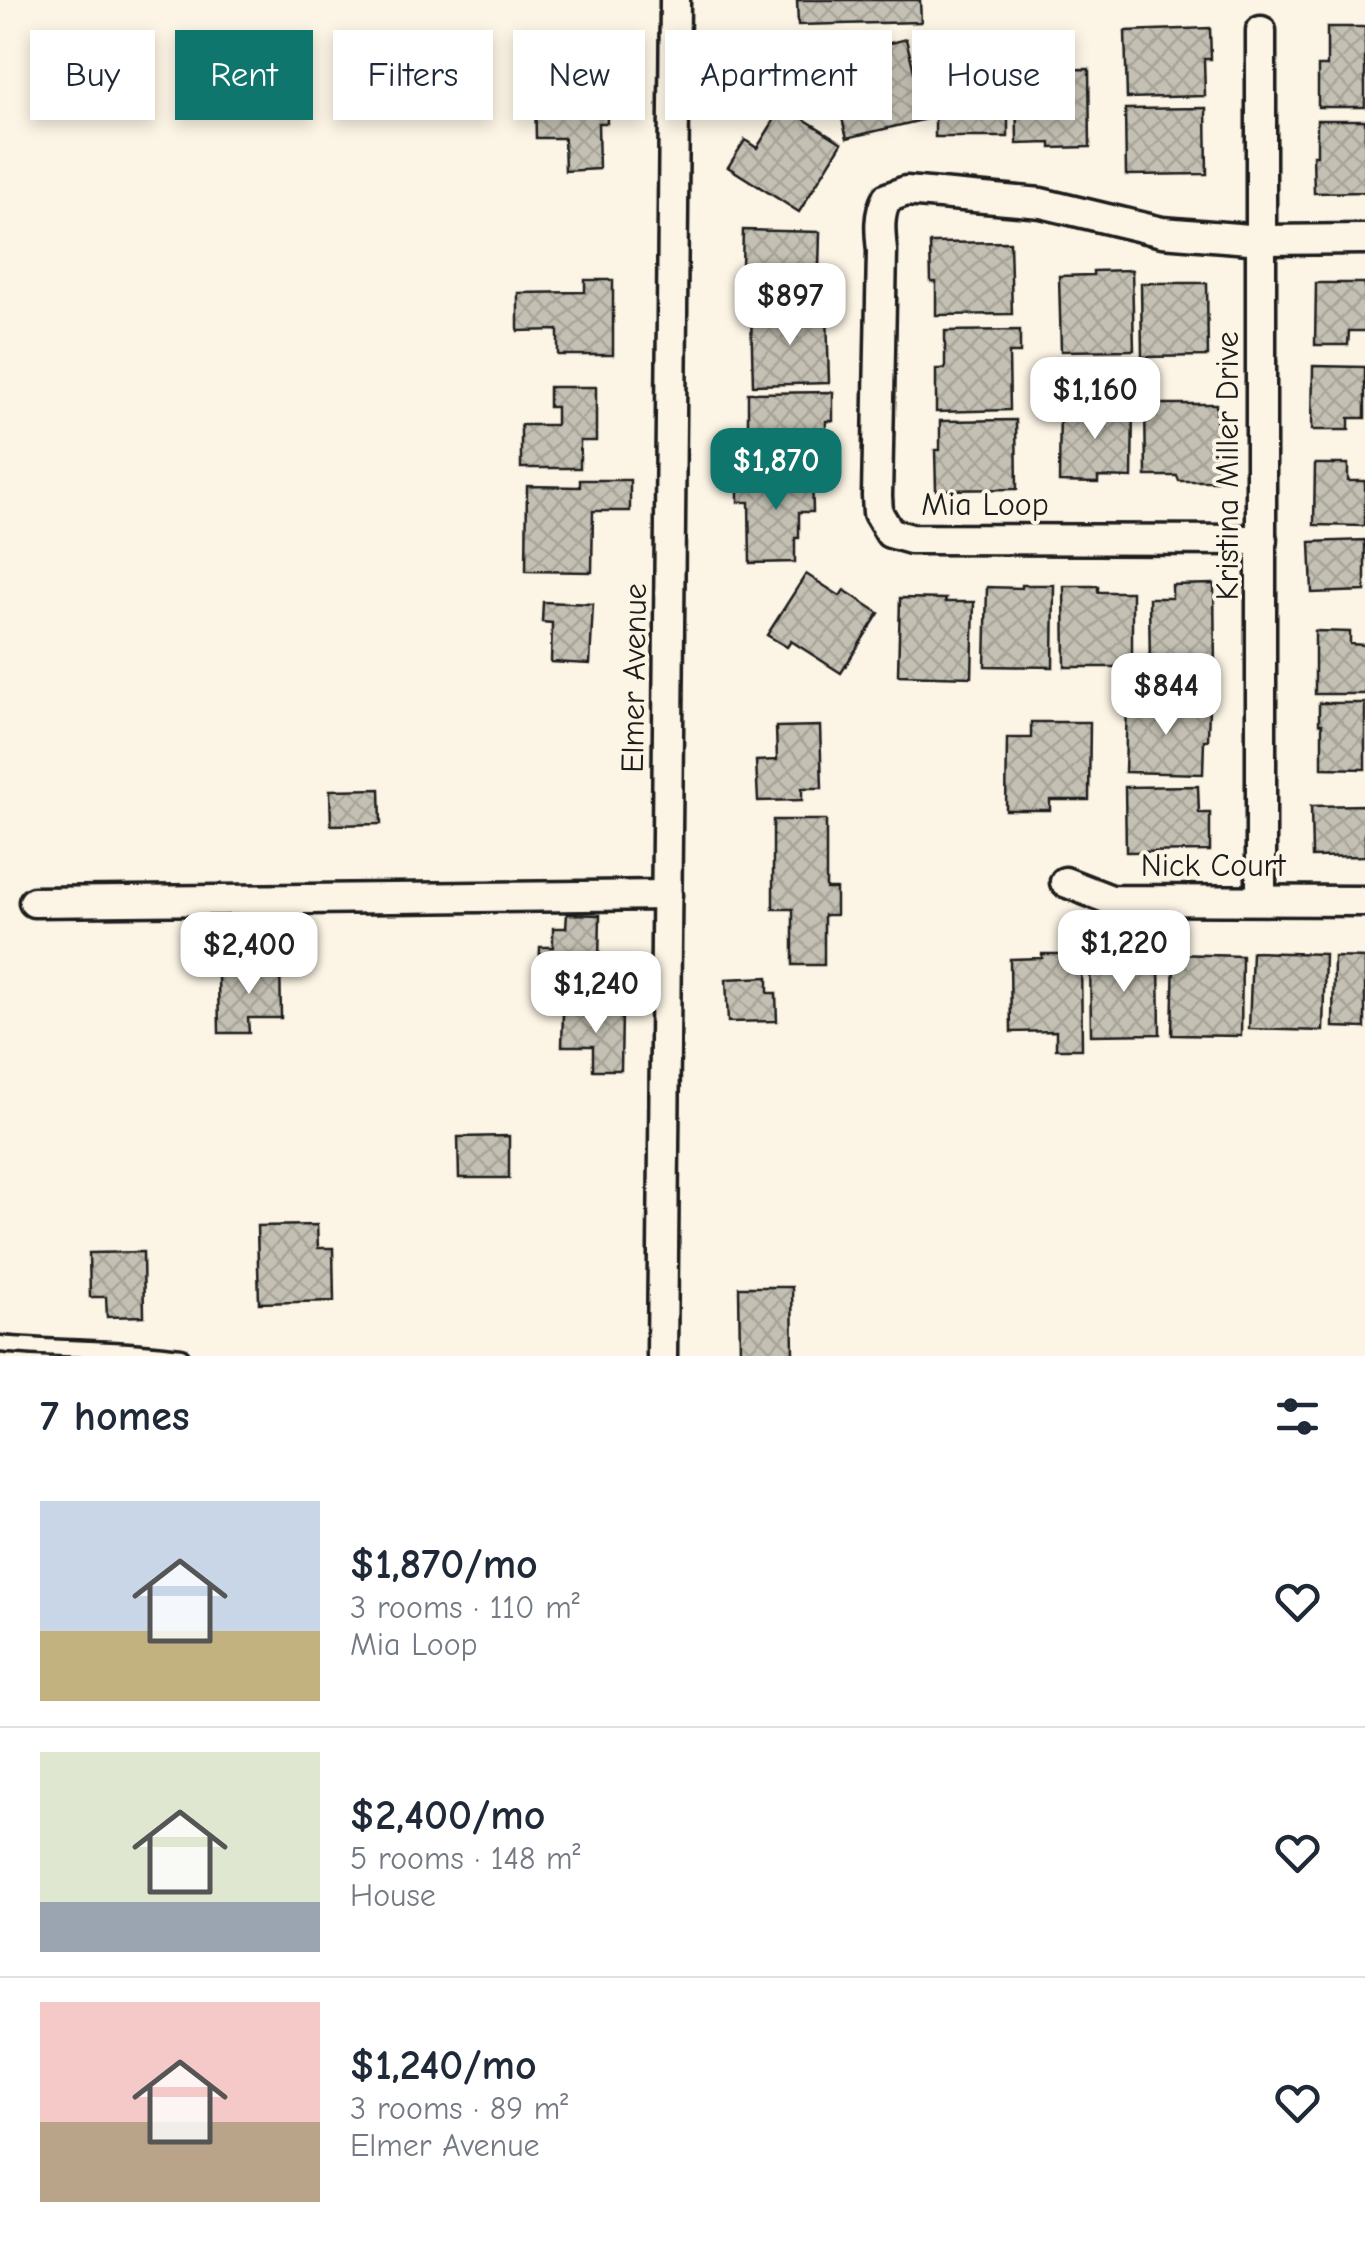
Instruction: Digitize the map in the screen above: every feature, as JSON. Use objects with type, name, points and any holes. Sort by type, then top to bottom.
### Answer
[{"type":"street","name":"Elmer Avenue","points":[[662,1356],[675,0]]},
{"type":"street","name":"Kristina Miller Drive","points":[[1261,32],[1261,900]]},
{"type":"street","name":"Mia Loop","points":[[1262,240],[1162,232],[1041,203],[906,191],[887,198],[880,216],[877,496],[878,513],[890,533],[912,539],[1262,540]]},
{"type":"street","points":[[1262,240],[1365,240]]},
{"type":"street","name":"Nick Court","points":[[1065,882],[1111,900],[1365,900]]},
{"type":"street","points":[[34,902],[667,896]]},
{"type":"lane","points":[[0,1344],[142,1350],[181,1356]]},
{"type":"building","points":[[797,0],[920,0],[921,22],[798,25]]},
{"type":"building","points":[[1327,27],[1365,27],[1365,107],[1318,107],[1318,66],[1327,66]]},
{"type":"building","points":[[1210,28],[1211,59],[1204,59],[1205,96],[1127,98],[1125,31]]},
{"type":"building","points":[[906,39],[912,63],[912,120],[922,120],[847,138],[842,120],[892,120],[892,43]]},
{"type":"building","points":[[1075,69],[1089,69],[1090,147],[1017,144],[1017,120],[1075,120]]},
{"type":"building","points":[[1206,108],[1207,174],[1126,175],[1125,109]]},
{"type":"building","points":[[536,120],[607,120],[598,123],[599,169],[565,171],[564,138],[536,138]]},
{"type":"building","points":[[774,120],[805,120],[842,143],[799,212],[728,167],[745,140],[757,148]]},
{"type":"building","points":[[935,120],[1008,120],[1008,137],[935,137]]},
{"type":"building","points":[[1317,120],[1365,120],[1365,192],[1314,193]]},
{"type":"building","points":[[743,230],[820,232],[815,303],[741,302]]},
{"type":"building","points":[[1010,242],[1012,314],[936,315],[930,243]]},
{"type":"building","points":[[1132,270],[1134,350],[1061,351],[1059,276]]},
{"type":"building","points":[[585,280],[613,280],[613,355],[558,355],[558,330],[518,331],[518,293],[585,292]]},
{"type":"building","points":[[1141,283],[1207,283],[1208,356],[1142,357]]},
{"type":"building","points":[[1316,283],[1365,283],[1365,331],[1349,331],[1348,345],[1315,345]]},
{"type":"building","points":[[827,311],[829,383],[753,385],[751,313]]},
{"type":"building","points":[[1020,330],[1020,353],[1009,353],[1010,410],[936,412],[936,369],[945,369],[945,331]]},
{"type":"building","points":[[1313,366],[1365,367],[1365,418],[1349,418],[1349,430],[1312,430]]},
{"type":"building","points":[[549,387],[596,387],[596,441],[580,441],[580,468],[521,468],[521,425],[556,425],[556,407],[549,407]]},
{"type":"building","points":[[833,392],[833,421],[826,421],[826,460],[748,460],[748,393]]},
{"type":"building","points":[[1060,403],[1133,404],[1132,478],[1098,477],[1098,483],[1059,482]]},
{"type":"building","points":[[1145,404],[1216,404],[1217,481],[1146,476]]},
{"type":"building","points":[[1016,420],[1017,489],[936,490],[935,450],[940,450],[940,421]]},
{"type":"building","points":[[1315,464],[1348,464],[1348,481],[1365,481],[1365,526],[1314,525]]},
{"type":"building","points":[[812,472],[813,512],[799,512],[795,562],[750,563],[749,502],[738,502],[738,485],[748,485],[748,473]]},
{"type":"building","points":[[580,480],[630,480],[630,511],[593,511],[592,572],[526,571],[527,486],[580,487]]},
{"type":"building","points":[[1365,540],[1365,591],[1312,593],[1310,542]]},
{"type":"building","points":[[806,574],[840,596],[844,590],[879,613],[841,673],[791,641],[787,647],[767,635]]},
{"type":"building","points":[[1214,584],[1215,670],[1204,670],[1205,681],[1178,681],[1178,667],[1150,667],[1149,598],[1172,598],[1172,585]]},
{"type":"building","points":[[1054,585],[1053,667],[985,666],[987,587]]},
{"type":"building","points":[[1064,586],[1132,592],[1132,667],[1065,667]]},
{"type":"building","points":[[900,598],[974,602],[972,677],[898,675]]},
{"type":"building","points":[[543,602],[593,604],[590,664],[551,662],[552,623],[542,622]]},
{"type":"building","points":[[1315,631],[1350,632],[1350,644],[1365,645],[1365,694],[1315,694]]},
{"type":"building","points":[[1127,703],[1209,705],[1203,774],[1125,772]]},
{"type":"building","points":[[1319,703],[1365,703],[1365,769],[1322,768]]},
{"type":"building","points":[[1031,722],[1090,722],[1089,800],[1050,800],[1050,810],[1006,810],[1007,738],[1031,738]]},
{"type":"building","points":[[820,726],[822,788],[802,788],[802,800],[758,801],[756,761],[777,760],[776,727]]},
{"type":"building","points":[[1198,786],[1199,813],[1210,813],[1210,851],[1126,852],[1125,787]]},
{"type":"building","points":[[380,789],[381,824],[331,825],[330,790]]},
{"type":"building","points":[[1365,805],[1365,856],[1312,857],[1311,806]]},
{"type":"building","points":[[773,820],[826,820],[826,889],[836,889],[836,915],[824,915],[824,965],[793,965],[793,909],[773,909]]},
{"type":"building","points":[[567,914],[600,915],[599,962],[576,962],[576,976],[539,975],[540,947],[553,947],[553,928],[566,928]]},
{"type":"building","points":[[1252,952],[1325,954],[1323,1031],[1249,1029]]},
{"type":"building","points":[[1090,953],[1159,958],[1160,1034],[1091,1035]]},
{"type":"building","points":[[1042,954],[1081,954],[1082,1049],[1056,1049],[1056,1031],[1011,1032],[1010,959],[1042,958]]},
{"type":"building","points":[[1174,954],[1242,956],[1241,1036],[1172,1035]]},
{"type":"building","points":[[1334,957],[1365,958],[1365,1028],[1333,1027]]},
{"type":"building","points":[[250,961],[280,961],[281,1018],[248,1018],[249,1033],[219,1033],[218,975],[250,974]]},
{"type":"building","points":[[768,977],[768,993],[776,993],[777,1021],[728,1022],[726,979]]},
{"type":"building","points":[[563,1012],[622,1012],[621,1070],[593,1070],[593,1046],[562,1046]]},
{"type":"building","points":[[509,1136],[509,1178],[459,1178],[458,1137]]},
{"type":"building","points":[[317,1225],[318,1248],[333,1248],[334,1301],[259,1303],[257,1226]]},
{"type":"building","points":[[143,1252],[144,1316],[107,1317],[106,1297],[90,1297],[89,1253]]},
{"type":"building","points":[[739,1287],[792,1287],[793,1356],[740,1353]]}]
